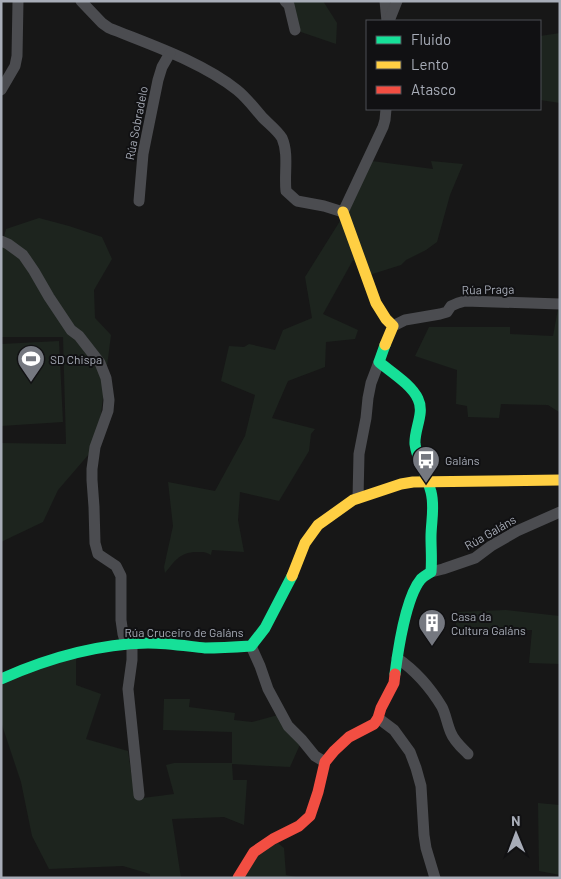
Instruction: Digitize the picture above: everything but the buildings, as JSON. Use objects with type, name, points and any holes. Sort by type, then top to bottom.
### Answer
[{"type":"street","points":[[1,90],[15,66],[17,56],[18,1]]},
{"type":"street","points":[[81,1],[109,28],[196,65],[236,90],[282,139],[286,154],[286,191],[302,203],[324,206],[343,212]]},
{"type":"street","points":[[285,1],[289,5],[295,30]]},
{"type":"street","points":[[388,20],[386,1],[396,1],[388,20]]},
{"type":"street","name":"Rúa Sobradelo","points":[[139,201],[143,154],[158,80],[162,67],[170,53]]},
{"type":"street","points":[[358,498],[360,454],[370,383],[393,326],[376,304],[343,212],[383,127],[386,110]]},
{"type":"street","points":[[2,243],[8,244],[23,255],[71,330],[79,336],[100,363],[106,378],[109,400],[108,411],[95,447],[92,470],[95,543],[98,554],[116,566],[121,576],[121,620],[123,634],[129,644],[132,660],[128,689],[139,795]]},
{"type":"street","name":"Rúa Praga","points":[[393,326],[405,320],[448,312],[451,306],[465,301],[560,304]]},
{"type":"street","points":[[238,878],[254,852],[300,826],[310,816],[326,762],[334,751],[349,737],[374,724],[378,718],[394,683],[406,615],[414,591],[422,578],[431,572],[433,507],[431,491],[418,458],[415,441],[420,415],[419,402],[413,392],[379,362]]},
{"type":"street","name":"Rúa Cruceiro de Galáns","points":[[1,679],[50,659],[76,651],[129,644],[150,643],[200,648],[252,646],[265,628],[292,576],[305,543],[318,525],[354,500],[401,484],[427,481],[560,480]]},
{"type":"street","name":"Rúa Galáns","points":[[431,572],[476,558],[491,546],[517,531],[560,512]]},
{"type":"street","points":[[252,646],[268,689],[288,726],[315,756],[326,762]]},
{"type":"street","points":[[397,658],[420,676],[430,689],[443,708],[454,740],[468,754]]},
{"type":"street","points":[[378,718],[394,730],[410,752],[416,768],[422,786],[426,848],[436,878]]},
{"type":"shaded area","points":[[285,1],[323,1],[337,23],[336,44],[295,30]]},
{"type":"shaded area","points":[[560,33],[560,103],[541,100],[541,36]]},
{"type":"shaded area","points":[[372,161],[433,169],[431,161],[463,164],[450,195],[437,242],[406,260],[401,265],[366,276],[353,260],[323,314],[358,330],[355,339],[326,342],[325,367],[288,381],[272,418],[315,429],[311,434],[309,451],[279,501],[240,492],[238,520],[244,552],[212,550],[211,555],[203,552],[185,554],[178,558],[165,573],[164,567],[173,526],[168,482],[215,491],[245,436],[255,395],[221,381],[229,346],[244,347],[249,344],[275,350],[283,330],[312,318],[305,277],[340,221]]},
{"type":"shaded area","points":[[39,218],[102,237],[112,259],[94,290],[95,318],[111,335],[98,437],[95,447],[58,490],[43,522],[1,542],[1,443],[66,444],[63,337],[1,337],[1,248],[6,229]]},
{"type":"shaded area","points":[[558,309],[560,309],[559,412],[548,405],[501,404],[499,418],[468,417],[467,406],[456,404],[457,370],[415,356],[429,327],[510,327],[510,334],[553,336]]},
{"type":"shaded area","name":"SD Chispa","points":[[59,341],[63,422],[1,426],[1,344]]},
{"type":"shaded area","points":[[506,610],[560,616],[560,664],[529,663],[532,630],[456,633],[456,612]]},
{"type":"shaded area","points":[[76,651],[76,685],[101,694],[86,739],[128,751],[135,799],[174,794],[166,765],[174,763],[232,763],[232,732],[163,730],[164,699],[190,699],[189,707],[235,713],[234,720],[252,722],[278,715],[302,740],[290,767],[232,764],[233,780],[247,780],[244,825],[224,817],[172,819],[181,878],[150,878],[150,874],[123,866],[49,869],[32,836],[21,782],[1,722],[1,679]]},
{"type":"shaded area","points":[[538,803],[560,805],[560,875],[539,871]]},
{"type":"shaded area","points":[[273,839],[284,848],[286,875],[301,878],[238,878]]},
{"type":"traffic: fast","points":[[385,345],[379,362],[411,389],[420,404],[415,444],[433,503],[431,572],[421,579],[411,598],[398,652],[395,674]]},
{"type":"traffic: fast","points":[[1,679],[55,659],[110,646],[148,643],[205,648],[251,646],[265,628],[292,576]]},
{"type":"traffic: slow","points":[[343,212],[376,303],[393,326],[385,345]]},
{"type":"traffic: slow","points":[[292,576],[305,543],[318,525],[353,500],[401,484],[413,482],[560,480]]},
{"type":"traffic: jam","points":[[238,878],[254,852],[273,839],[299,826],[310,816],[325,762],[349,737],[374,724],[394,683],[395,674]]},
{"type":"place","name":"SD Chispa","points":[[31,383]]},
{"type":"place","name":"Galáns","points":[[426,484]]},
{"type":"place","name":"Casa da Cultura Galáns","points":[[432,647]]}]
